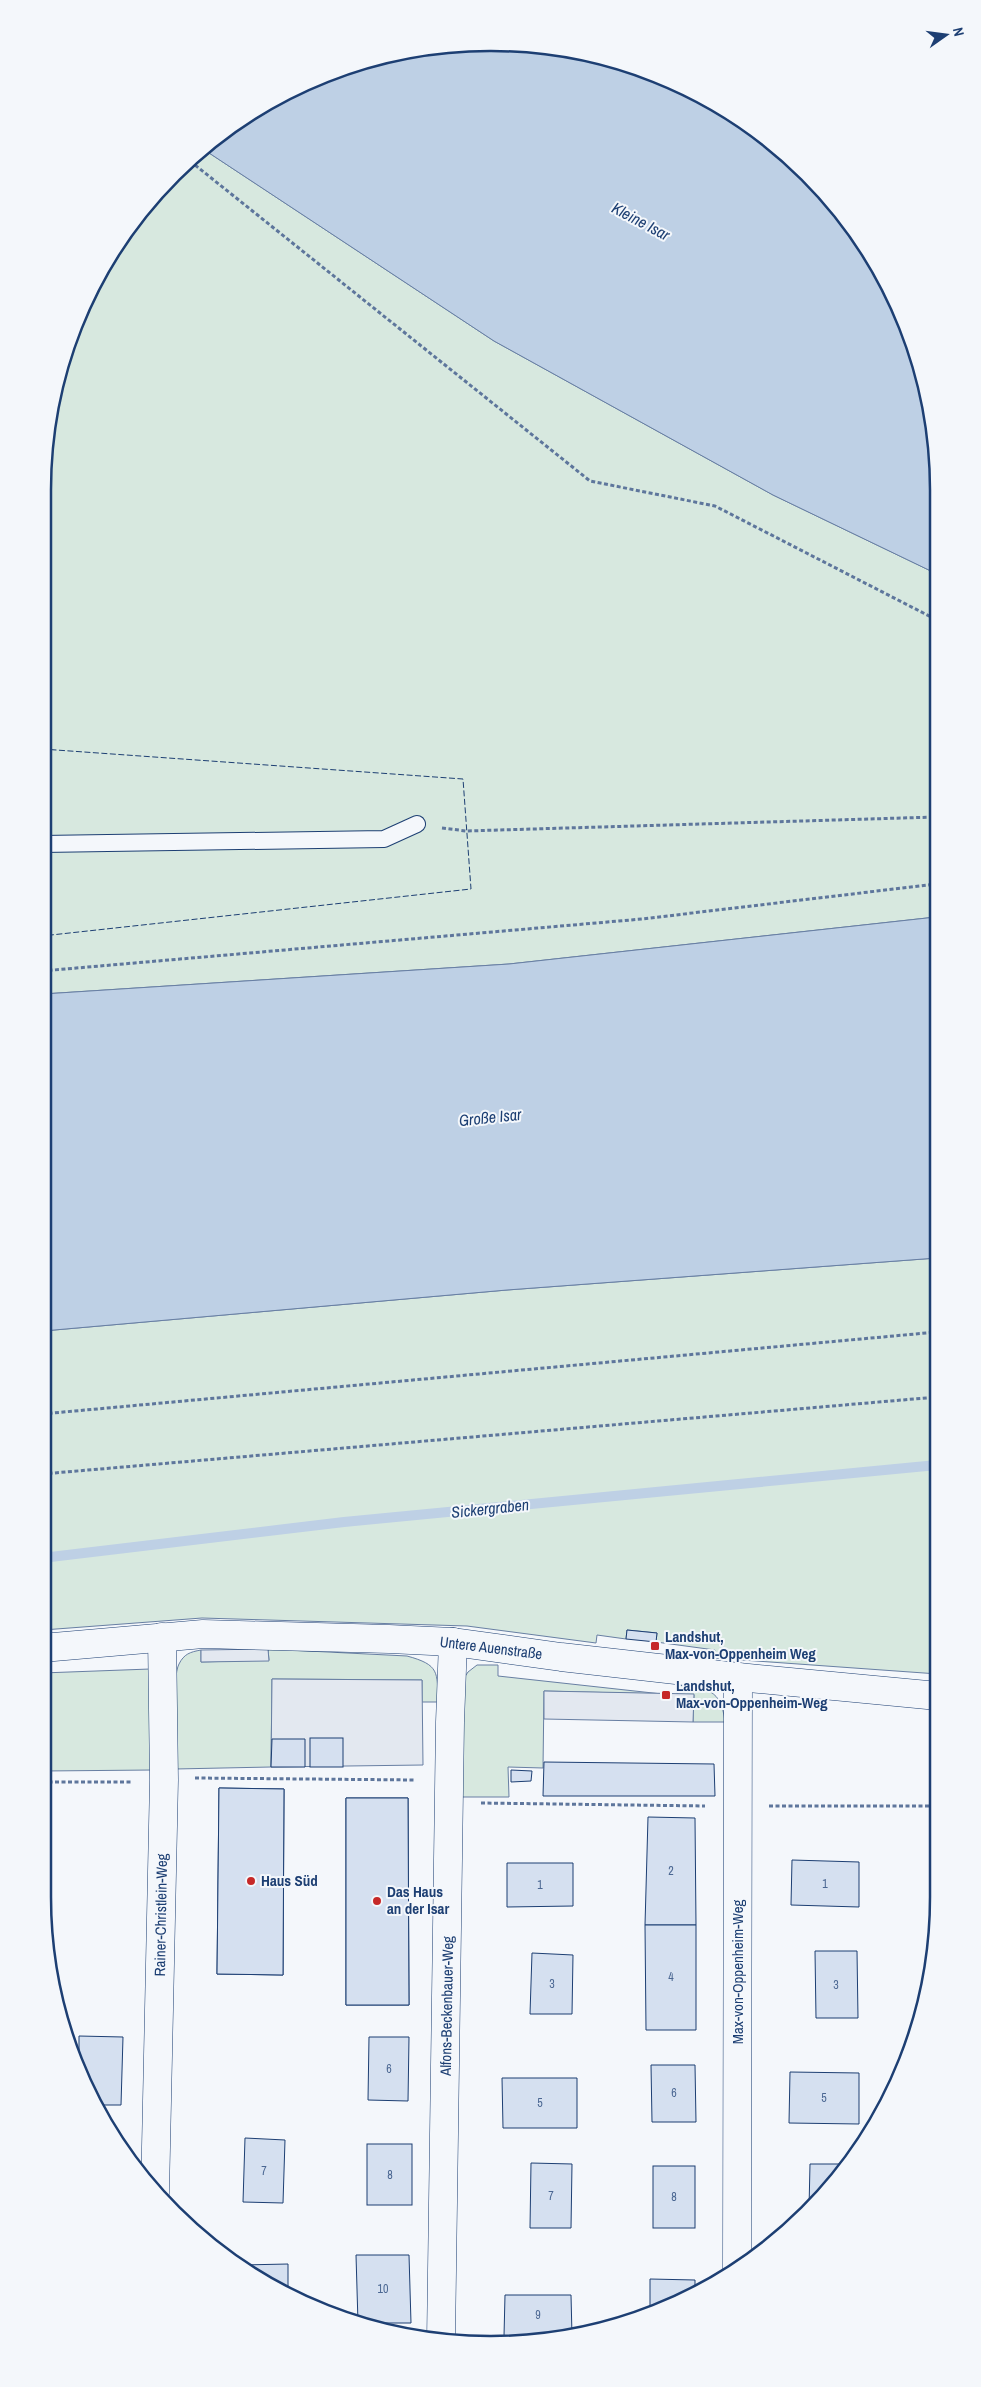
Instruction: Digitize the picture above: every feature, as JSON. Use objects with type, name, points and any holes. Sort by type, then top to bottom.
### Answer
[{"type":"street","name":"Untere Auenstraße","points":[[51,1647],[202,1634],[293,1634],[453,1642],[561,1657],[738,1677],[930,1695]]},
{"type":"street","name":"Rainer-Christlein-Weg","points":[[155,2180],[164,1780],[162,1637]]},
{"type":"street","name":"Alfons-Beckenbauer-Weg","points":[[441,2333],[453,1642]]},
{"type":"street","name":"Max-von-Oppenheim-Weg","points":[[737,2261],[738,1677]]},
{"type":"lane","points":[[51,844],[384,839],[417,824]]},
{"type":"path","points":[[195,165],[590,481],[715,506],[930,616]]},
{"type":"path","points":[[466,831],[930,816]]},
{"type":"path","points":[[51,970],[642,919],[930,885]]},
{"type":"path","points":[[51,1413],[930,1333]]},
{"type":"path","points":[[51,1473],[930,1398]]},
{"type":"path","points":[[51,1782],[151,1782],[176,1778],[738,1806],[930,1806]]},
{"type":"shaded area","points":[[209,153],[494,341],[773,495],[930,571],[930,918],[509,964],[51,993],[51,490],[55,433],[60,405],[66,377],[85,322],[110,271],[125,246],[160,201]]},
{"type":"shaded area","points":[[930,1259],[930,1673],[714,1658],[715,1650],[656,1642],[657,1633],[627,1630],[626,1639],[597,1635],[596,1643],[467,1626],[202,1618],[51,1629],[51,1330],[507,1290]]},
{"type":"shaded area","points":[[268,1649],[407,1656],[418,1659],[426,1663],[434,1671],[438,1702],[422,1702],[422,1680],[272,1679],[271,1767],[175,1769],[175,1683],[179,1664],[183,1658],[201,1650],[201,1662],[269,1660]]},
{"type":"shaded area","points":[[268,1649],[269,1661],[201,1662],[201,1650]]},
{"type":"shaded area","points":[[477,1665],[498,1665],[498,1676],[662,1694],[544,1691],[543,1768],[508,1767],[509,1797],[460,1797],[462,1681],[468,1672]]},
{"type":"shaded area","points":[[150,1669],[153,1770],[51,1771],[51,1673]]},
{"type":"shaded area","points":[[272,1679],[422,1680],[423,1765],[271,1767]]},
{"type":"shaded area","points":[[678,1685],[711,1692],[720,1702],[725,1722],[693,1722],[694,1695],[677,1694]]},
{"type":"shaded area","points":[[544,1691],[694,1694],[693,1722],[544,1719]]},
{"type":"water","name":"Kleine Isar","points":[[462,52],[519,52],[548,55],[604,66],[659,85],[710,110],[735,125],[780,160],[821,201],[856,246],[884,296],[896,322],[915,377],[926,433],[930,490],[930,571],[773,495],[494,341],[209,153],[246,125],[271,110],[322,85],[377,66],[433,55]]},
{"type":"water","name":"Große Isar","points":[[930,918],[930,1259],[507,1290],[51,1330],[51,993],[509,964]]},
{"type":"building","points":[[627,1630],[657,1633],[656,1642],[626,1639]]},
{"type":"building","points":[[310,1738],[343,1738],[343,1767],[310,1767]]},
{"type":"building","points":[[272,1739],[305,1739],[305,1767],[271,1767]]},
{"type":"building","points":[[544,1762],[714,1764],[715,1796],[543,1796]]},
{"type":"building","points":[[511,1770],[532,1771],[531,1781],[511,1782]]},
{"type":"building","name":"Haus Süd","points":[[219,1788],[284,1789],[283,1975],[217,1974]]},
{"type":"building","name":"Haus Süd","points":[[219,1788],[284,1789],[283,1975],[217,1974]]},
{"type":"building","name":"Das Haus an der Isar","points":[[346,1798],[408,1798],[409,2005],[346,2005]]},
{"type":"building","name":"Das Haus an der Isar","points":[[346,1798],[408,1798],[409,2005],[346,2005]]},
{"type":"building","points":[[648,1817],[695,1818],[696,1925],[645,1925]]},
{"type":"building","points":[[792,1860],[859,1862],[859,1907],[791,1905]]},
{"type":"building","points":[[507,1863],[573,1863],[573,1906],[507,1907]]},
{"type":"building","points":[[645,1925],[696,1925],[696,2030],[646,2030]]},
{"type":"building","points":[[815,1951],[857,1951],[858,2018],[816,2018]]},
{"type":"building","points":[[532,1953],[573,1955],[572,2014],[530,2014]]},
{"type":"building","points":[[79,2036],[123,2037],[121,2105],[104,2105],[79,2049]]},
{"type":"building","points":[[369,2037],[409,2037],[408,2101],[368,2100]]},
{"type":"building","points":[[651,2065],[695,2065],[696,2122],[652,2122]]},
{"type":"building","points":[[790,2072],[859,2073],[859,2124],[789,2123]]},
{"type":"building","points":[[502,2078],[577,2078],[577,2128],[503,2128]]},
{"type":"building","points":[[245,2138],[285,2140],[283,2203],[243,2202]]},
{"type":"building","points":[[367,2144],[412,2144],[412,2205],[367,2205]]},
{"type":"building","points":[[531,2163],[572,2164],[571,2228],[530,2228]]},
{"type":"building","points":[[810,2164],[839,2164],[821,2186],[809,2198]]},
{"type":"building","points":[[653,2166],[695,2166],[695,2228],[653,2228]]},
{"type":"building","points":[[356,2255],[409,2255],[411,2323],[386,2323],[358,2315]]},
{"type":"building","points":[[288,2264],[288,2286],[271,2277],[251,2265]]},
{"type":"building","points":[[650,2279],[695,2280],[695,2285],[650,2305]]},
{"type":"building","points":[[505,2295],[571,2295],[572,2328],[548,2332],[504,2336]]},
{"type":"waterway","name":"Sickergraben","points":[[51,1557],[344,1522],[930,1466]]},
{"type":"fence","points":[[51,750],[463,779],[471,889],[51,935]]},
{"type":"place","name":"Landshut, Max-von-Oppenheim Weg","points":[[655,1646]]},
{"type":"place","name":"Landshut, Max-von-Oppenheim-Weg","points":[[666,1695]]},
{"type":"place","name":"Haus Süd","points":[[251,1881]]},
{"type":"place","name":"Das Haus an der Isar","points":[[377,1901]]}]
